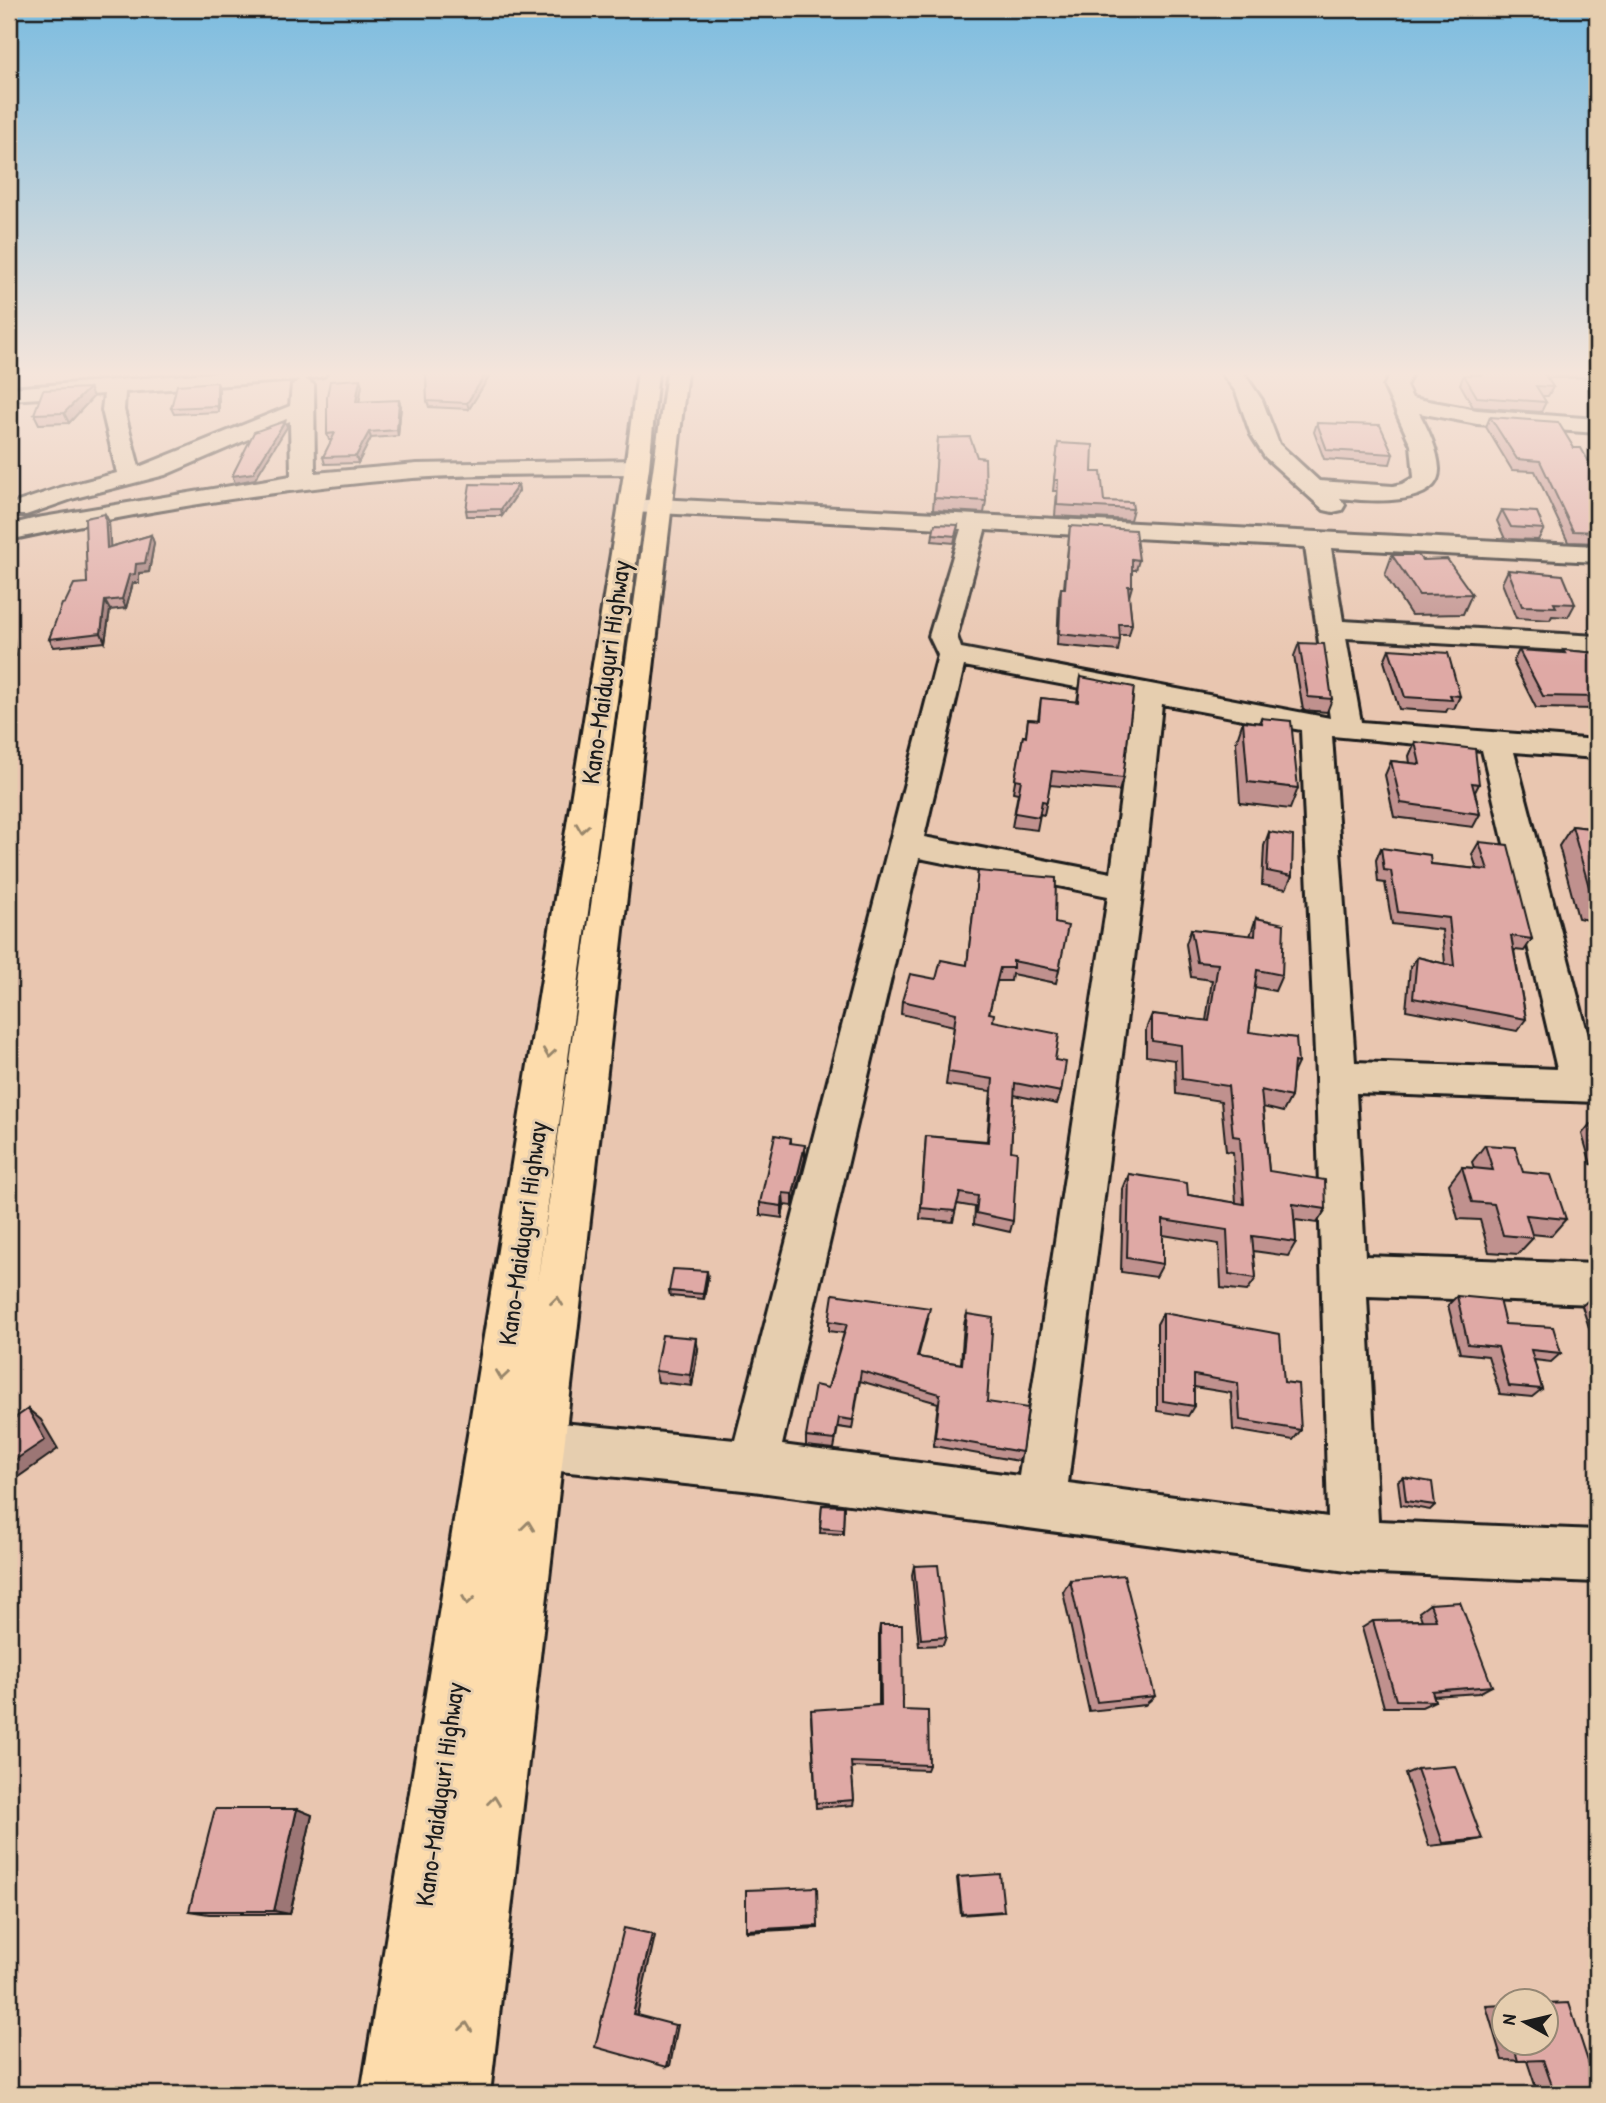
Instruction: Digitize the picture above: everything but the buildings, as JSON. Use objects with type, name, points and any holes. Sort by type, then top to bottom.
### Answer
[{"type":"highway","name":"Kano-Maiduguri Highway","points":[[457,2094],[515,1443],[642,470]]},
{"type":"highway","name":"Kano-Maiduguri Highway","points":[[641,493],[648,470]]},
{"type":"highway","name":"Kano-Maiduguri Highway","points":[[394,2094],[515,1443]]},
{"type":"street","points":[[128,470],[130,476]]},
{"type":"street","points":[[9,513],[156,470]]},
{"type":"street","points":[[303,470],[303,481]]},
{"type":"street","points":[[1295,470],[1345,519],[1354,543]]},
{"type":"street","points":[[1315,488],[1378,494],[1416,488],[1427,476],[1426,470]]},
{"type":"street","points":[[9,533],[37,525],[195,497],[303,481],[416,471],[975,523],[1597,554]]},
{"type":"street","points":[[975,523],[943,636],[952,655],[1331,727],[1496,743],[1597,749]]},
{"type":"street","points":[[1317,541],[1331,629],[1336,1077],[1354,1546]]},
{"type":"street","points":[[1331,629],[1597,644]]},
{"type":"street","points":[[752,1466],[952,655]]},
{"type":"street","points":[[1040,1506],[1126,888],[1149,693]]},
{"type":"street","points":[[1336,1077],[1589,1086],[1496,743]]},
{"type":"street","points":[[905,844],[1126,888]]},
{"type":"street","points":[[1342,1275],[1597,1284]]},
{"type":"street","points":[[515,1443],[752,1466],[1354,1546],[1597,1556]]}]
